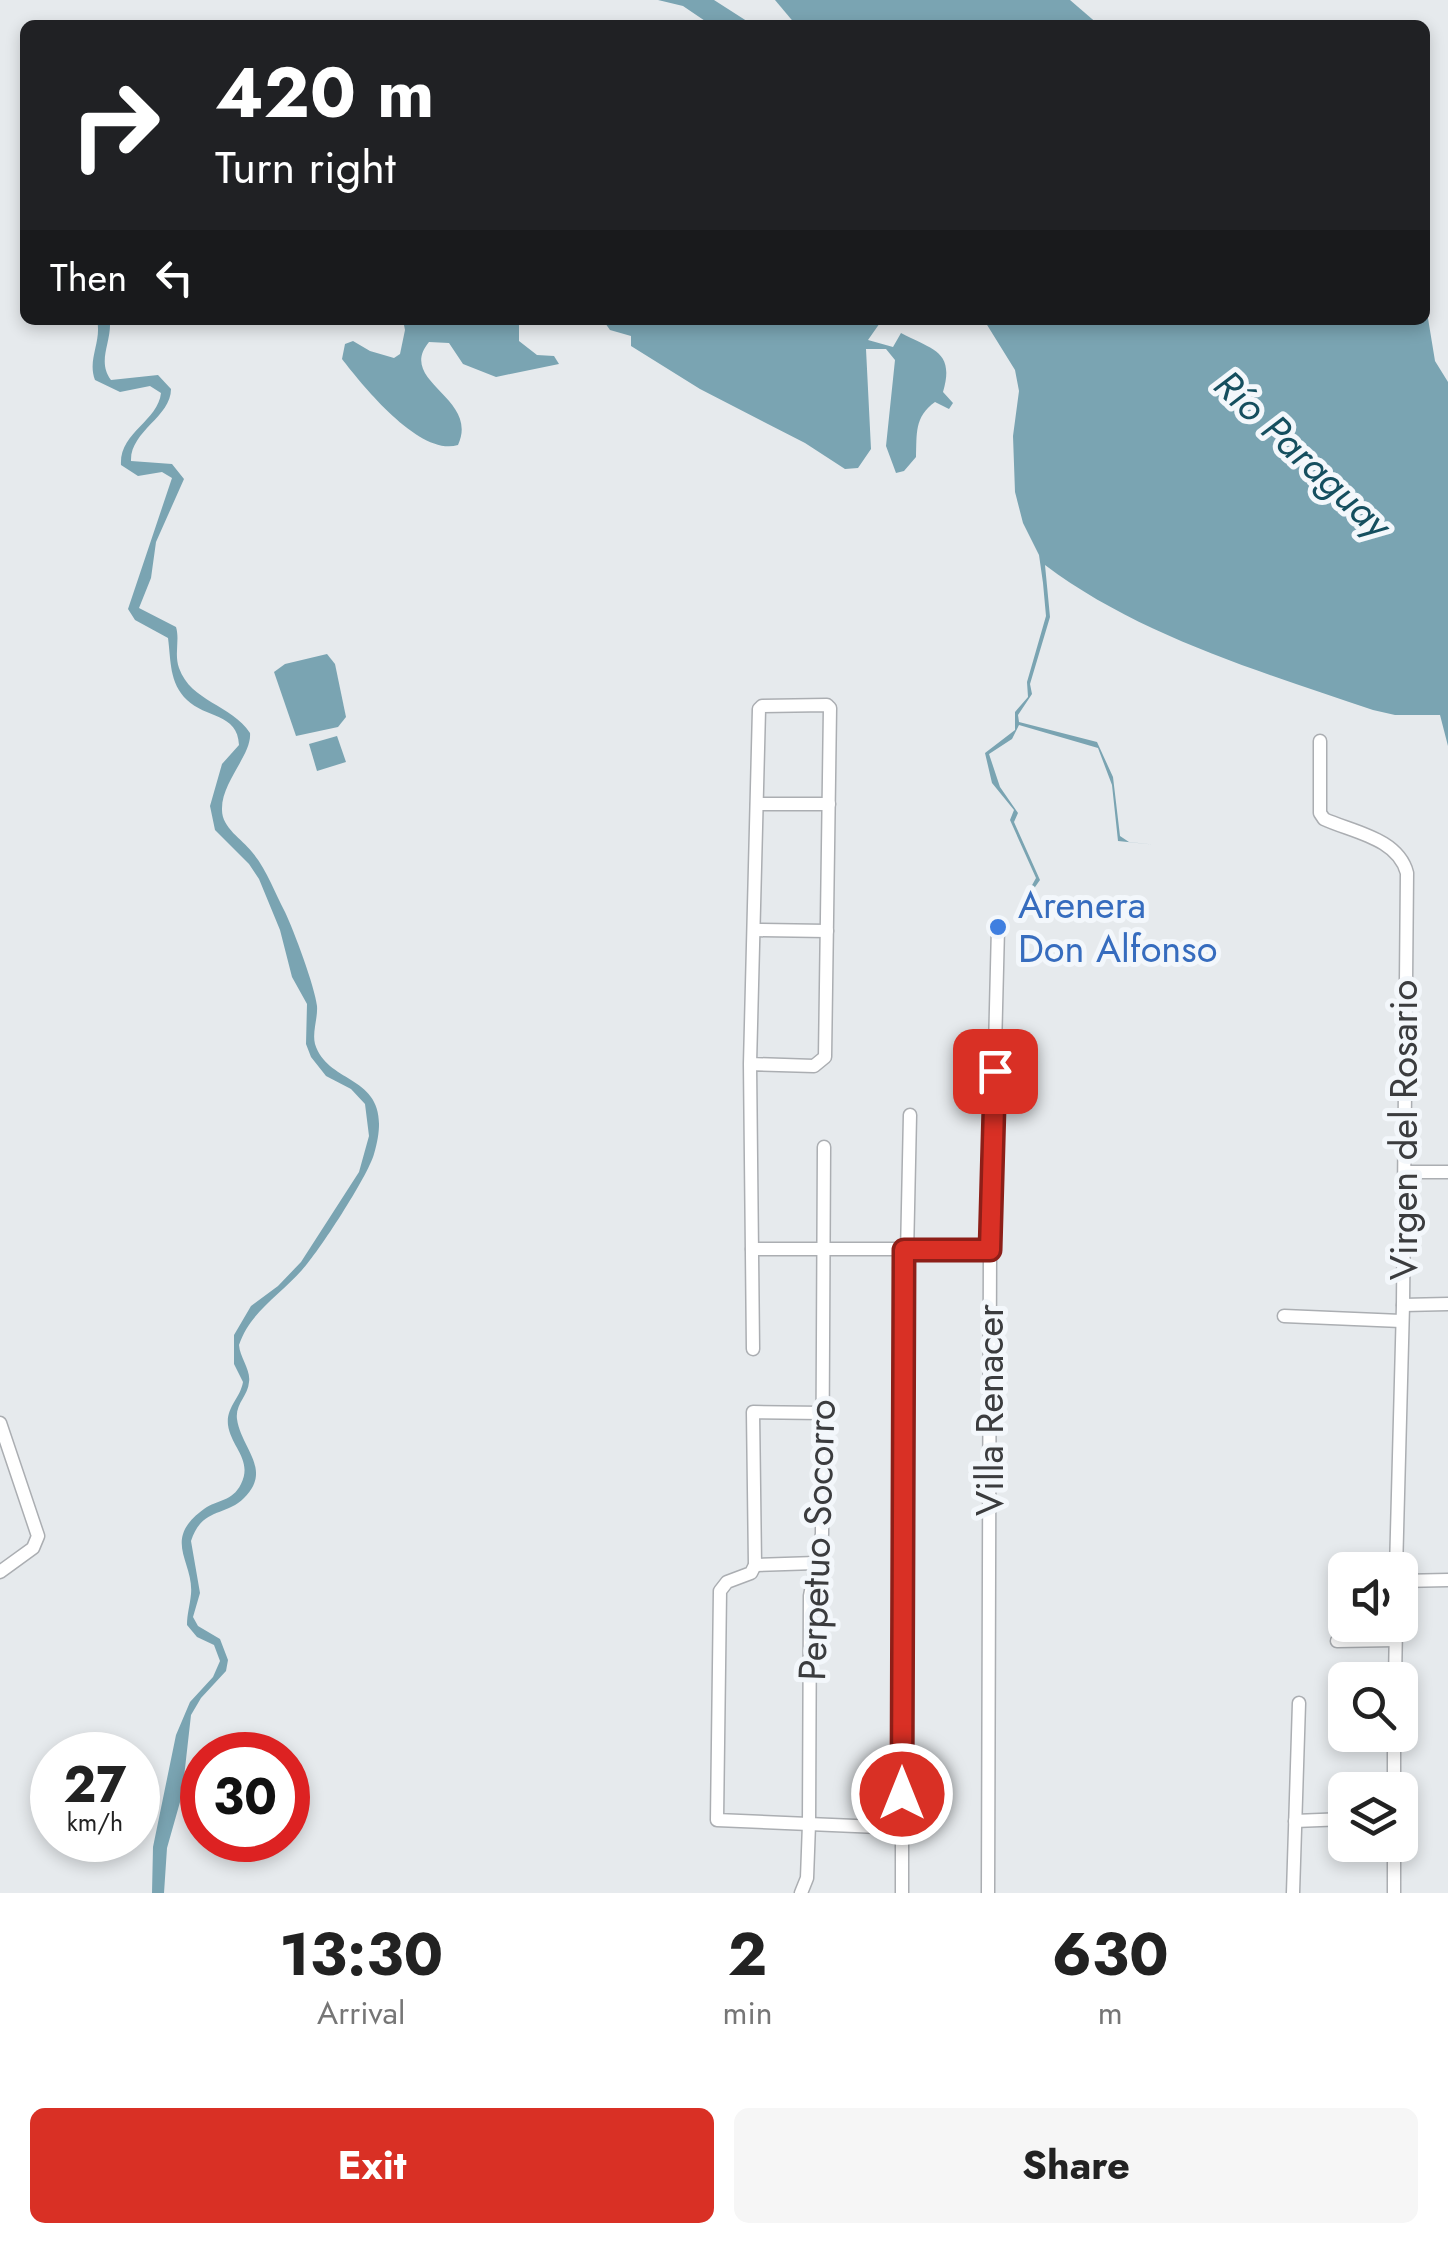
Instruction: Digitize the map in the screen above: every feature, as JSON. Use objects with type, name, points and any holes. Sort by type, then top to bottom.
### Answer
[{"type":"street","points":[[750,1064],[814,1066],[825,1057],[830,708],[827,705],[760,707],[750,1064],[753,1349]]},
{"type":"street","name":"Virgen del Rosario","points":[[1320,741],[1320,814],[1337,826],[1358,830],[1382,844],[1400,857],[1407,873],[1404,1305],[1400,1320],[1396,1552]]},
{"type":"street","points":[[757,804],[829,804]]},
{"type":"street","name":"Villa Renacer","points":[[988,1893],[990,1250],[998,928]]},
{"type":"street","points":[[755,930],[827,931]]},
{"type":"street","points":[[902,1893],[904,1250],[910,1115]]},
{"type":"street","name":"Perpetuo Socorro","points":[[800,1893],[807,1878],[809,1824],[810,1596],[822,1534],[824,1147]]},
{"type":"street","points":[[1405,1172],[1448,1172]]},
{"type":"street","points":[[752,1249],[990,1250]]},
{"type":"street","points":[[1404,1305],[1448,1304]]},
{"type":"street","points":[[1284,1316],[1400,1320]]},
{"type":"street","points":[[822,1413],[753,1412],[755,1564],[751,1573],[727,1582],[720,1591],[718,1820],[902,1828]]},
{"type":"street","points":[[0,1423],[38,1536],[33,1548],[0,1572]]},
{"type":"street","points":[[755,1564],[816,1563]]},
{"type":"street","points":[[1418,1581],[1448,1580]]},
{"type":"street","points":[[1293,1893],[1299,1703]]},
{"type":"street","points":[[1294,1821],[1328,1819]]},
{"type":"street","points":[[1394,1862],[1394,1893]]},
{"type":"water","points":[[658,0],[714,0],[745,20],[704,20],[683,6]]},
{"type":"water","points":[[775,0],[1070,0],[1093,20],[792,20]]},
{"type":"water","points":[[97,325],[110,325],[105,366],[111,380],[158,375],[171,389],[165,408],[132,450],[131,461],[172,464],[184,479],[156,542],[151,578],[139,608],[176,627],[178,663],[185,679],[250,733],[246,750],[226,789],[223,816],[262,865],[294,932],[315,997],[315,1044],[334,1069],[370,1095],[377,1109],[379,1128],[370,1165],[342,1214],[302,1270],[250,1323],[239,1345],[249,1377],[237,1419],[256,1468],[256,1478],[244,1498],[208,1517],[191,1541],[200,1593],[193,1617],[198,1626],[220,1639],[228,1660],[226,1671],[191,1715],[189,1732],[180,1732],[180,1802],[167,1848],[164,1893],[152,1893],[153,1862],[160,1862],[160,1813],[176,1735],[190,1702],[213,1677],[220,1661],[214,1645],[197,1637],[187,1625],[191,1582],[182,1541],[191,1520],[233,1494],[244,1475],[243,1461],[228,1425],[229,1413],[243,1382],[234,1364],[234,1335],[251,1306],[301,1262],[359,1172],[369,1136],[365,1104],[351,1089],[326,1076],[311,1057],[306,1044],[307,1004],[292,977],[280,930],[259,879],[215,830],[210,806],[222,764],[239,745],[237,735],[227,721],[187,700],[172,671],[168,638],[135,620],[128,609],[172,478],[162,472],[138,476],[121,465],[122,454],[153,412],[161,393],[150,386],[120,392],[95,380]]},
{"type":"water","points":[[404,325],[519,325],[519,341],[537,355],[554,356],[559,364],[496,377],[463,364],[449,343],[429,342],[422,356],[423,368],[458,414],[462,428],[458,445],[443,446],[410,430],[394,417],[342,359],[345,344],[353,341],[394,358],[400,354]]},
{"type":"water","points":[[606,325],[878,325],[868,340],[893,347],[901,333],[938,354],[946,368],[943,392],[953,403],[949,409],[935,402],[923,414],[918,426],[916,457],[904,471],[896,473],[886,446],[895,360],[886,349],[866,349],[871,449],[858,468],[845,469],[805,443],[700,389],[631,346],[631,336],[610,330]]},
{"type":"water","name":"Río Paraguay","points":[[987,325],[1429,325],[1435,361],[1448,382],[1448,746],[1440,715],[1395,715],[1373,710],[1245,666],[1120,612],[1045,565],[1050,617],[1030,684],[1032,694],[1018,715],[1019,722],[1097,742],[1113,777],[1120,836],[1129,842],[1157,845],[1118,841],[1112,785],[1098,748],[1019,725],[1012,739],[989,754],[1000,787],[1018,813],[1014,822],[1040,880],[1016,914],[1036,878],[1010,820],[1014,810],[992,783],[985,753],[1015,730],[1015,712],[1028,697],[1027,682],[1046,616],[1039,555],[1023,523],[1015,492],[1013,436],[1019,391],[1015,370]]},
{"type":"water","points":[[327,654],[335,664],[346,717],[338,727],[296,736],[274,672],[285,664]]},
{"type":"water","points":[[337,736],[346,762],[317,771],[309,744]]},
{"type":"place","name":"Arenera Don Alfonso","points":[[998,927]]},
{"type":"route","points":[[902,1794],[904,1250],[990,1250],[995,1071]]}]
